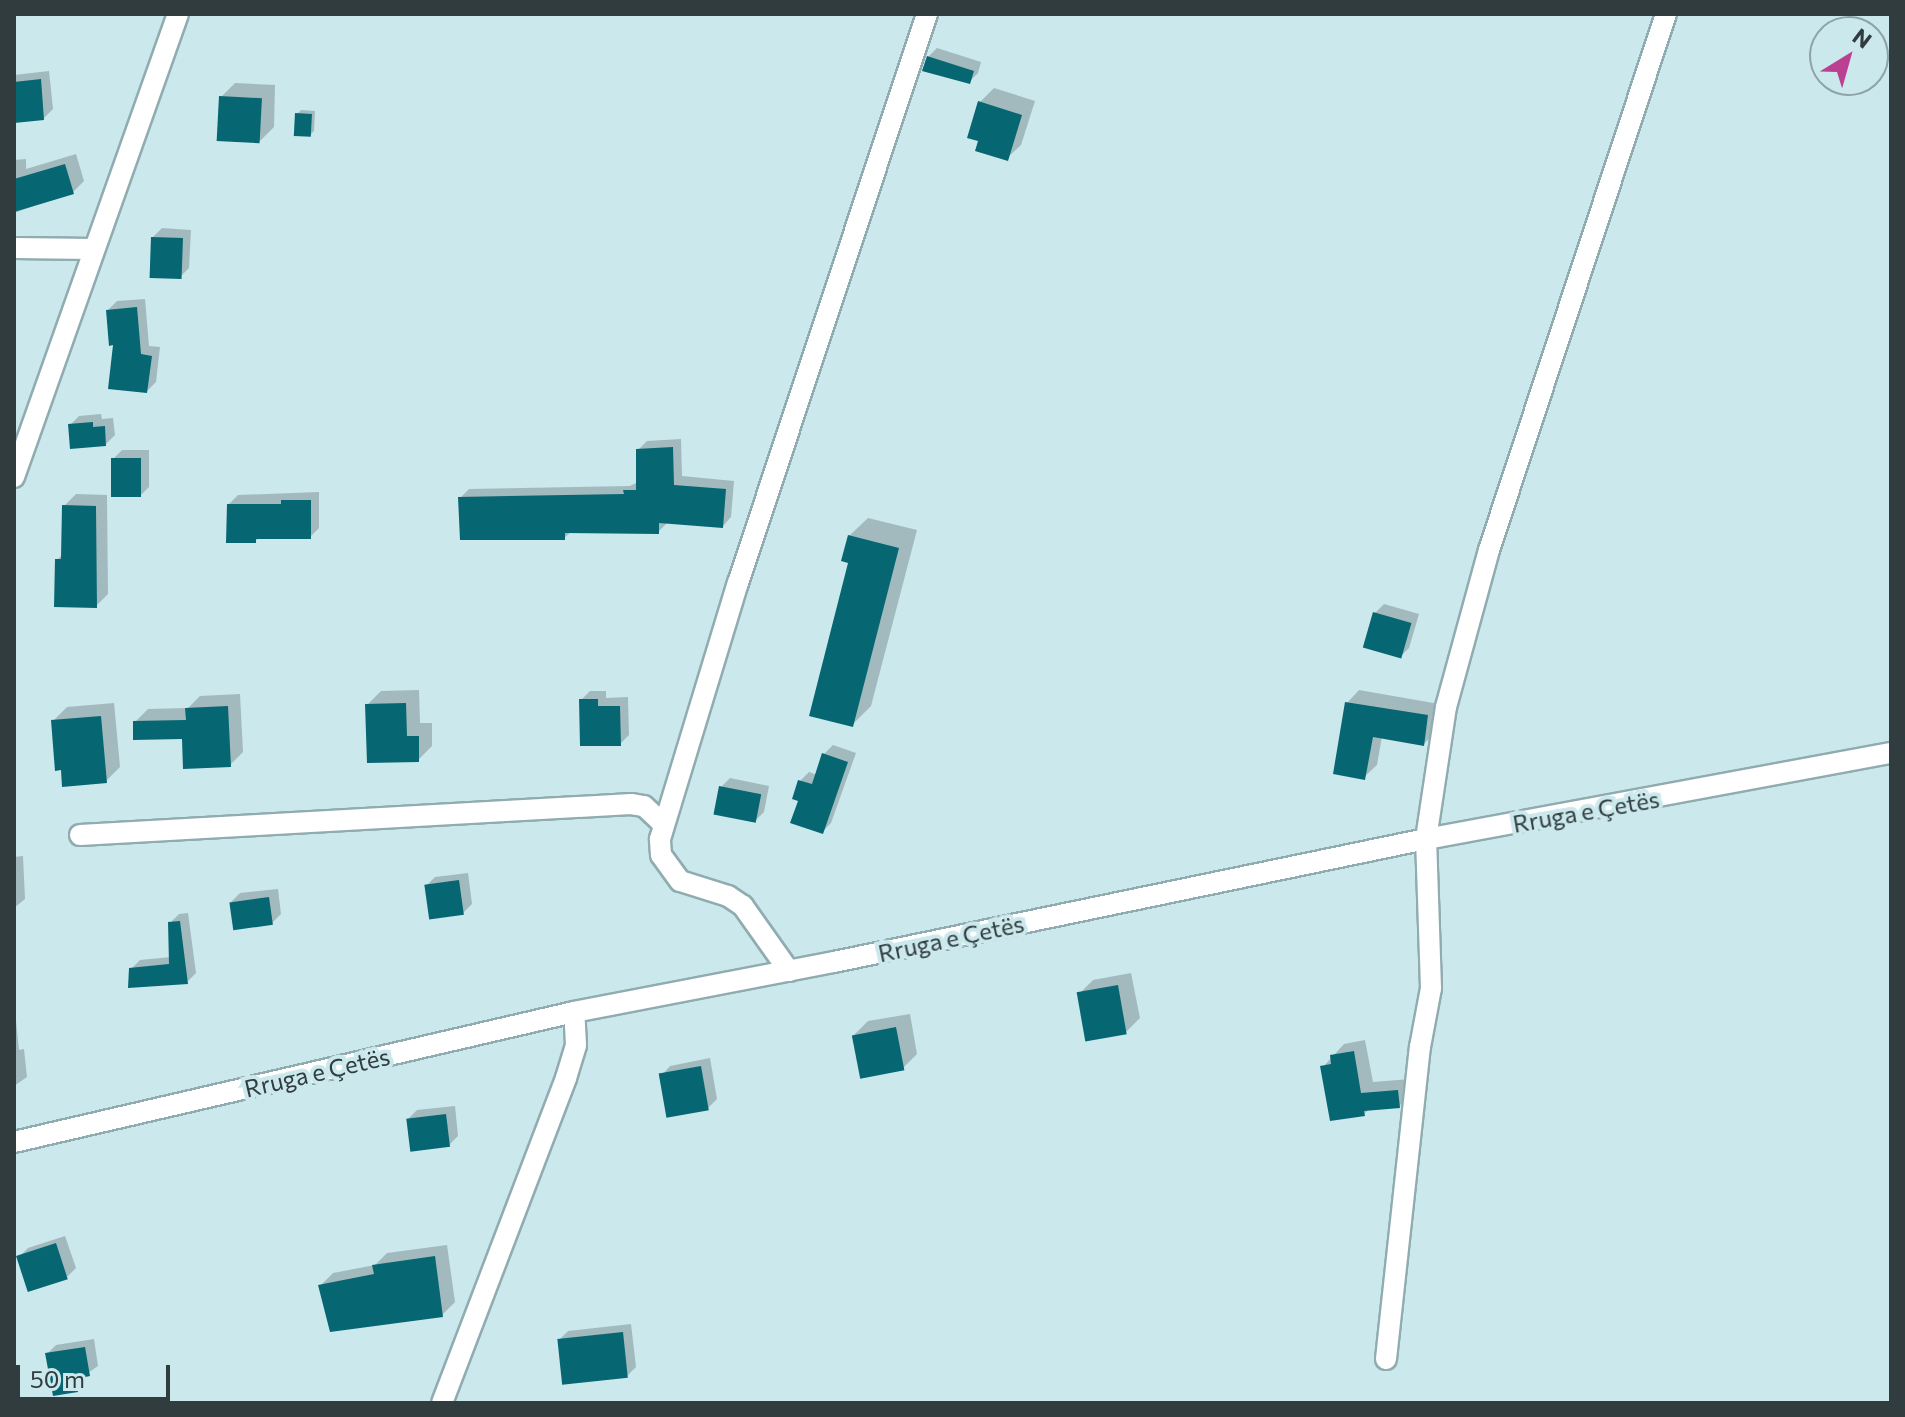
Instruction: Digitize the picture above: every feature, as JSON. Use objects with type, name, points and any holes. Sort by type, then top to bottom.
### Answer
[{"type":"street","points":[[14,477],[178,14]]},
{"type":"street","points":[[789,971],[743,906],[728,896],[680,881],[669,869],[661,855],[663,824],[738,583],[927,14]]},
{"type":"street","points":[[1386,1359],[1420,1047],[1431,988],[1426,839],[1446,707],[1489,550],[1666,14]]},
{"type":"street","points":[[14,248],[94,249]]},
{"type":"street","name":"Rruga e Çetës","points":[[14,1142],[574,1012],[789,971],[1426,839],[1891,753]]},
{"type":"street","points":[[80,835],[631,804],[644,806],[663,824]]},
{"type":"street","points":[[442,1403],[566,1078],[576,1045],[574,1012]]},
{"type":"building","points":[[927,56],[974,71],[970,84],[922,71]]},
{"type":"building","points":[[41,79],[44,120],[14,123],[14,82]]},
{"type":"building","points":[[219,96],[262,98],[260,143],[217,141]]},
{"type":"building","points":[[978,101],[1022,115],[1008,161],[975,151],[978,141],[967,138]]},
{"type":"building","points":[[295,113],[312,114],[311,137],[294,136]]},
{"type":"building","points":[[65,164],[74,194],[14,212],[14,179]]},
{"type":"building","points":[[151,237],[183,238],[182,279],[150,278]]},
{"type":"building","points":[[137,307],[141,354],[152,356],[147,393],[108,389],[113,345],[109,346],[106,310]]},
{"type":"building","points":[[93,422],[93,427],[105,426],[106,446],[70,449],[68,424]]},
{"type":"building","points":[[673,447],[674,485],[726,489],[723,528],[659,523],[659,534],[565,533],[565,540],[460,540],[458,497],[624,494],[623,490],[636,490],[636,449]]},
{"type":"building","points":[[111,458],[141,458],[141,497],[111,497]]},
{"type":"building","points":[[281,500],[311,500],[311,539],[256,539],[256,543],[226,543],[227,504],[281,504]]},
{"type":"building","points":[[62,505],[96,506],[97,608],[54,607],[55,559],[61,559]]},
{"type":"building","points":[[848,535],[899,548],[853,727],[809,716],[848,563],[841,561]]},
{"type":"building","points":[[1373,612],[1411,623],[1401,659],[1363,648]]},
{"type":"building","points":[[579,699],[598,699],[598,706],[620,706],[621,746],[580,746]]},
{"type":"building","points":[[1345,702],[1428,715],[1424,746],[1373,737],[1365,780],[1333,774]]},
{"type":"building","points":[[406,703],[407,736],[419,736],[419,762],[367,763],[365,704]]},
{"type":"building","points":[[228,706],[231,767],[183,769],[182,739],[133,740],[133,721],[186,720],[185,708]]},
{"type":"building","points":[[101,716],[107,783],[62,787],[61,770],[55,771],[51,720]]},
{"type":"building","points":[[822,753],[848,762],[823,834],[790,823],[798,801],[792,799],[798,780],[812,784]]},
{"type":"building","points":[[719,786],[761,794],[756,823],[713,814]]},
{"type":"building","points":[[459,880],[464,915],[429,920],[424,885]]},
{"type":"building","points":[[269,897],[273,925],[233,930],[229,903]]},
{"type":"building","points":[[180,921],[188,984],[128,988],[129,968],[169,964],[168,922]]},
{"type":"building","points":[[1118,985],[1127,1034],[1085,1042],[1077,992]]},
{"type":"building","points":[[896,1027],[904,1070],[860,1079],[852,1036]]},
{"type":"building","points":[[1354,1051],[1361,1093],[1398,1090],[1400,1108],[1364,1111],[1365,1116],[1330,1121],[1320,1066],[1331,1064],[1330,1055]]},
{"type":"building","points":[[701,1066],[709,1110],[666,1118],[659,1073]]},
{"type":"building","points":[[446,1114],[450,1147],[410,1152],[406,1119]]},
{"type":"building","points":[[56,1243],[68,1279],[28,1292],[16,1256]]},
{"type":"building","points":[[435,1256],[443,1317],[330,1332],[318,1285],[374,1274],[372,1265]]},
{"type":"building","points":[[623,1332],[628,1378],[562,1385],[557,1339]]},
{"type":"building","points":[[85,1347],[90,1376],[76,1379],[78,1392],[53,1396],[45,1353]]}]
